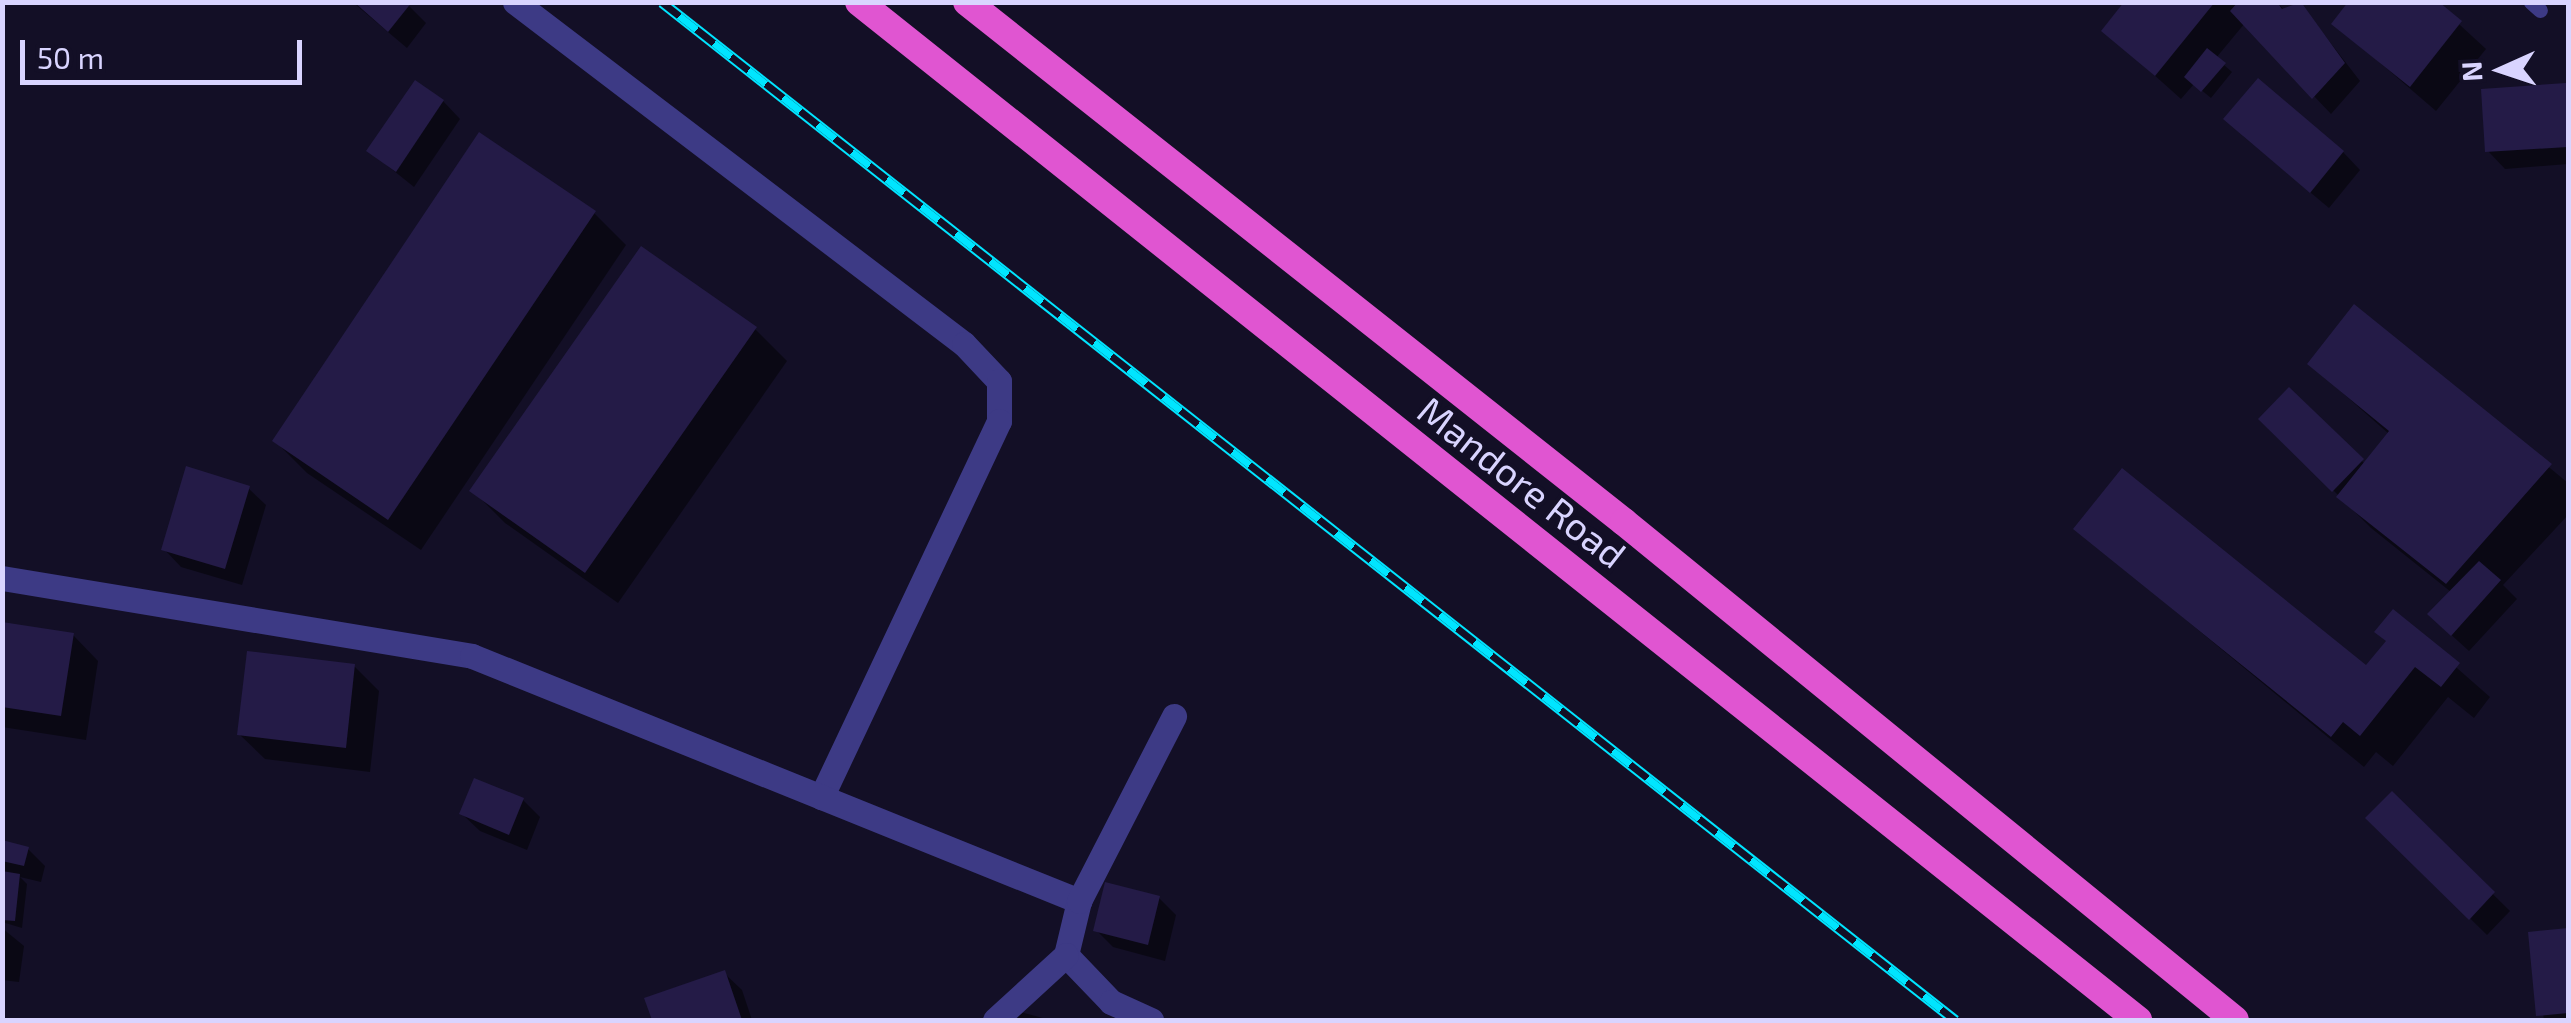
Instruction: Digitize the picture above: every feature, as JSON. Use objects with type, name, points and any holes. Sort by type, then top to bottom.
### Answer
[{"type":"highway","name":"Mandore Road","points":[[859,2],[2138,1020]]},
{"type":"highway","points":[[976,10],[1624,522],[2235,1020]]},
{"type":"street","points":[[515,2],[964,344],[999,382],[999,421],[820,797]]},
{"type":"street","points":[[2,578],[472,656],[1078,901]]},
{"type":"street","points":[[995,1020],[1066,955],[1078,901],[1174,716]]},
{"type":"street","points":[[1066,955],[1111,1002],[1150,1020]]},
{"type":"building","points":[[354,2],[412,2],[388,32]]},
{"type":"building","points":[[2124,2],[2215,2],[2155,76],[2101,31]]},
{"type":"building","points":[[2238,2],[2277,2],[2282,9],[2301,2],[2345,63],[2312,99],[2230,11]]},
{"type":"building","points":[[2348,2],[2439,2],[2462,21],[2410,87],[2331,24]]},
{"type":"building","points":[[2207,48],[2226,63],[2201,92],[2184,77]]},
{"type":"building","points":[[2258,78],[2344,151],[2310,193],[2223,119]]},
{"type":"building","points":[[415,80],[444,100],[396,172],[366,151]]},
{"type":"building","points":[[2566,83],[2568,147],[2485,152],[2481,89]]},
{"type":"building","points":[[479,132],[596,211],[388,520],[272,441]]},
{"type":"building","points":[[641,246],[757,327],[585,573],[469,491]]},
{"type":"building","points":[[2354,304],[2552,464],[2446,584],[2336,497],[2389,431],[2307,364]]},
{"type":"building","points":[[2289,387],[2364,459],[2332,492],[2258,419]]},
{"type":"building","points":[[186,466],[250,486],[225,569],[161,550]]},
{"type":"building","points":[[2122,468],[2366,665],[2386,641],[2374,632],[2393,609],[2460,663],[2441,687],[2415,667],[2360,736],[2343,722],[2331,737],[2073,529]]},
{"type":"building","points":[[2479,561],[2501,580],[2451,636],[2427,614]]},
{"type":"building","points":[[2,622],[74,633],[61,716],[2,707]]},
{"type":"building","points":[[247,651],[355,664],[346,748],[237,735]]},
{"type":"building","points":[[474,778],[524,798],[509,835],[459,814]]},
{"type":"building","points":[[2392,791],[2495,892],[2469,920],[2365,818]]},
{"type":"building","points":[[2,840],[29,847],[24,866],[2,861]]},
{"type":"building","points":[[2,871],[20,874],[15,921],[2,920]]},
{"type":"building","points":[[1105,882],[1160,896],[1148,945],[1093,931]]},
{"type":"building","points":[[2568,928],[2568,1013],[2536,1016],[2528,932]]},
{"type":"building","points":[[725,970],[742,1020],[652,1020],[644,998]]},
{"type":"railway","points":[[662,2],[1955,1020]]}]
